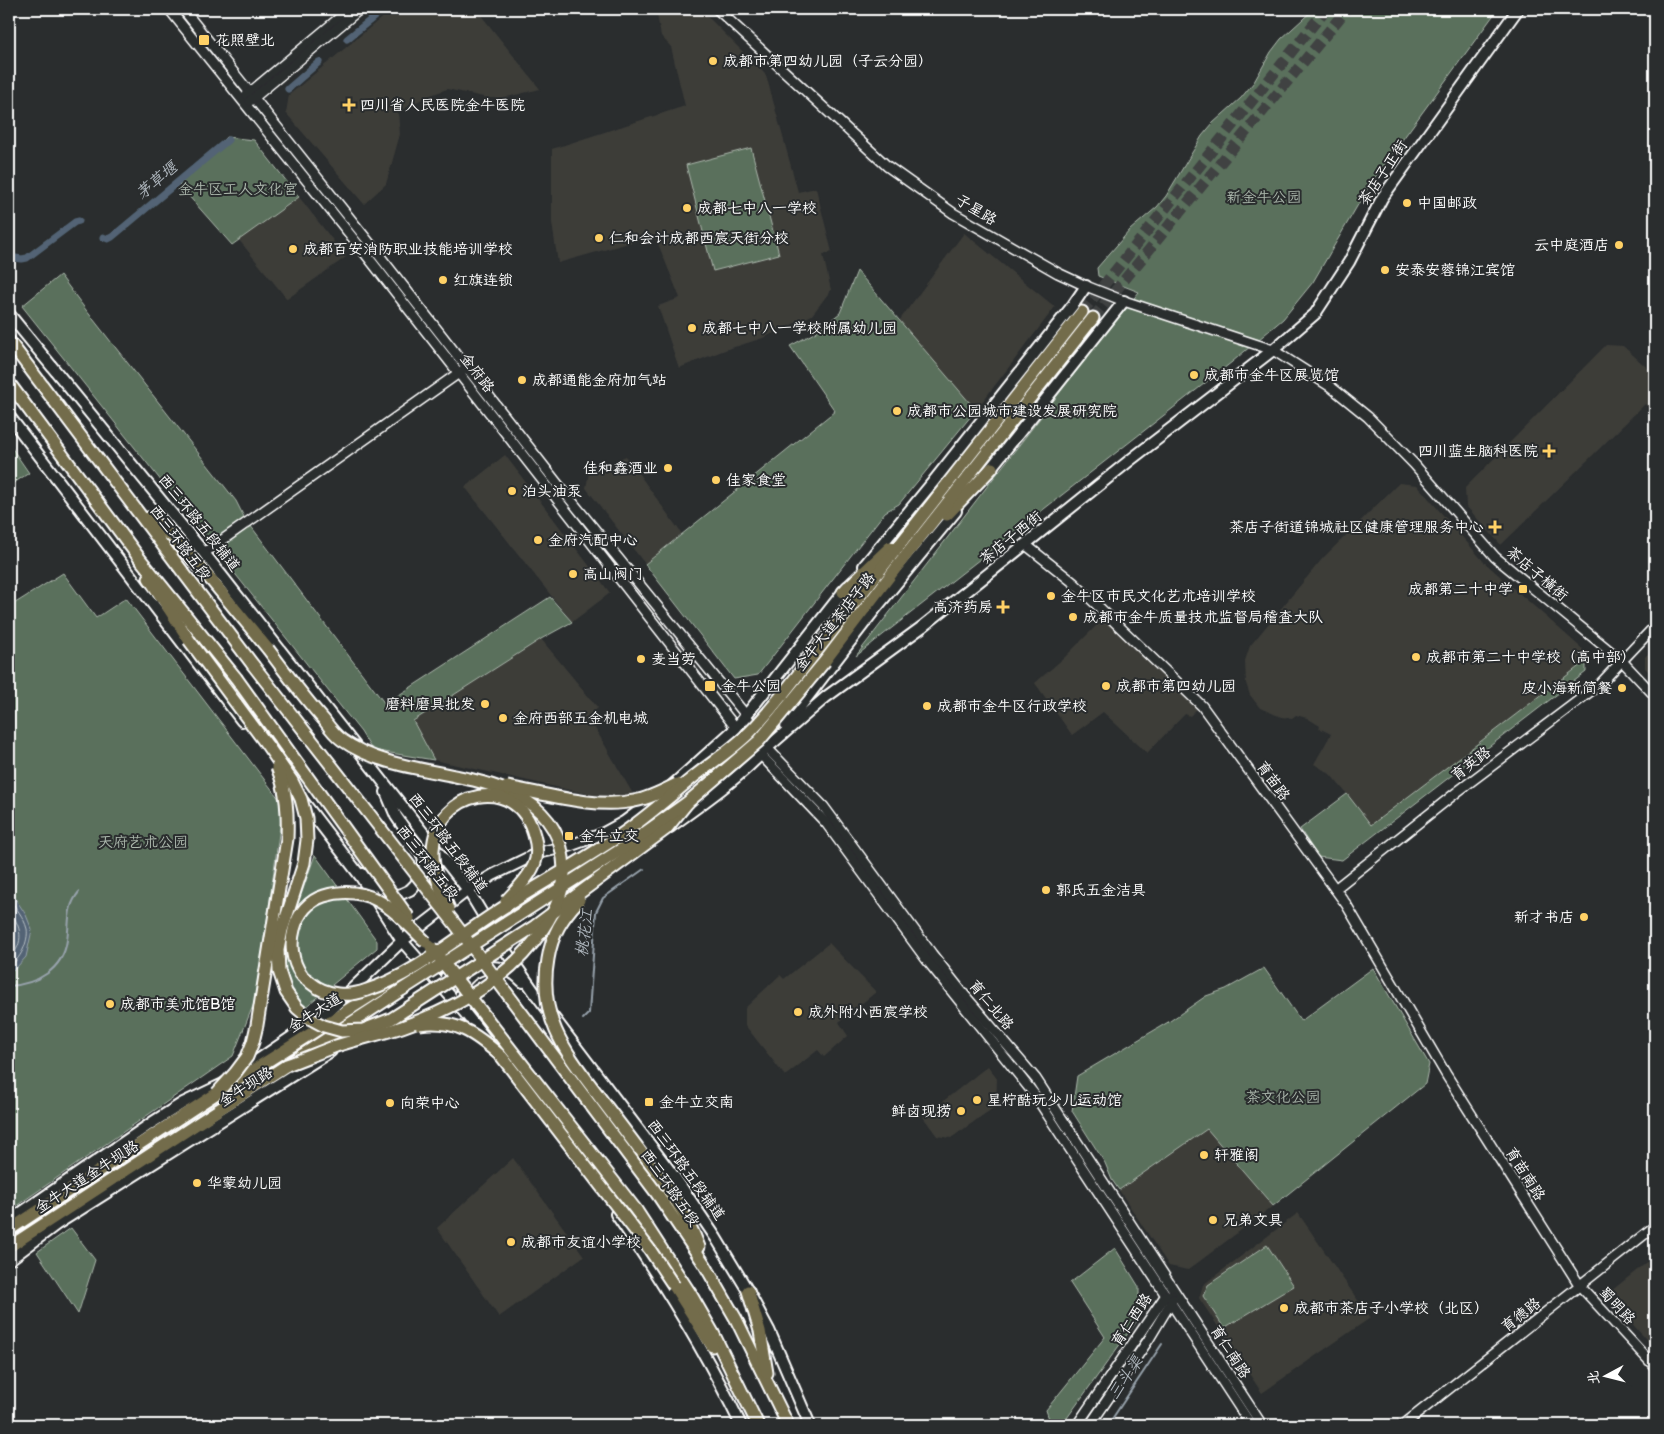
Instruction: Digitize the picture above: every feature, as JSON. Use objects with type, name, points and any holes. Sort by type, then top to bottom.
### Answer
[{"type":"highway","name":"金牛大道茶店子路","points":[[497,912],[621,835],[750,732],[815,653],[1082,312]]},
{"type":"highway","name":"金牛大道茶店子路","points":[[502,926],[625,848],[688,802],[759,740],[825,661],[1093,318]]},
{"type":"highway","name":"西三环路五段","points":[[9,341],[253,665],[455,924],[658,1195],[705,1265],[736,1319],[788,1425]]},
{"type":"highway","points":[[9,383],[140,558],[236,678],[426,942],[636,1210],[690,1293],[758,1425]]},
{"type":"highway","points":[[896,568],[992,468]]},
{"type":"highway","points":[[134,506],[175,539],[212,581],[314,709],[341,739],[367,753],[488,784],[608,803],[634,801],[662,792],[698,773]]},
{"type":"highway","points":[[843,592],[918,520]]},
{"type":"highway","points":[[140,558],[152,584],[189,640],[267,745],[292,781],[301,799],[306,818],[307,840],[304,864],[282,930],[278,950],[279,971],[286,992],[297,1008],[309,1018],[324,1026],[342,1031],[363,1030],[390,1019],[535,926],[666,829],[688,802]]},
{"type":"highway","points":[[217,1093],[235,1074],[247,1057],[253,1042],[287,839],[288,814],[285,793],[278,769],[267,745]]},
{"type":"highway","points":[[287,1065],[336,1046],[402,1027],[450,1007],[471,996],[493,980],[512,965],[536,940],[550,918],[560,897],[564,877],[564,857],[559,839],[552,826],[539,810],[523,799],[488,784]]},
{"type":"highway","points":[[455,924],[439,885],[434,866],[433,850],[436,830],[444,816],[456,805],[469,798],[482,795],[499,796],[512,802],[524,813],[532,828],[537,846],[535,863],[526,880],[497,912]]},
{"type":"highway","points":[[608,872],[566,914],[556,930],[545,975],[546,1000],[554,1028],[568,1054],[669,1188],[690,1225],[705,1265]]},
{"type":"highway","points":[[398,978],[366,991],[347,994],[329,993],[317,988],[301,974],[294,957],[292,940],[295,925],[303,909],[320,897],[338,892],[358,892],[376,898],[395,912],[426,942]]},
{"type":"highway","name":"金牛大道","points":[[149,1137],[398,978],[497,912]]},
{"type":"highway","name":"金牛大道","points":[[157,1150],[502,926]]},
{"type":"highway","points":[[402,1027],[432,1022],[464,1028],[482,1039],[502,1057],[650,1250],[742,1391]]},
{"type":"highway","name":"金牛大道金牛坝路","points":[[9,1230],[13,1222],[149,1137]]},
{"type":"highway","name":"金牛大道金牛坝路","points":[[11,1245],[157,1150]]},
{"type":"highway","points":[[748,1291],[760,1331],[769,1384]]},
{"type":"main road","name":"茶店子正街","points":[[1273,350],[1315,314],[1348,262],[1382,198],[1518,9]]},
{"type":"main road","name":"金牛坝路","points":[[13,1222],[153,1122],[183,1103],[223,1084],[328,1012],[402,941],[468,890],[530,857],[602,834],[624,822],[666,791],[736,728],[745,714],[933,482],[1086,286]]},
{"type":"main road","points":[[527,921],[658,836],[716,793],[764,751],[792,719],[876,608],[992,468],[1124,301]]},
{"type":"main road","name":"西三环路五段辅道","points":[[9,314],[204,553],[468,890],[498,940],[535,993],[676,1179],[716,1238],[769,1330],[810,1425]]},
{"type":"main road","name":"茶店子西街","points":[[764,751],[826,697],[922,627],[1128,461],[1273,350]]},
{"type":"main road","points":[[9,416],[351,864],[402,941],[465,1013],[606,1200],[646,1258],[696,1338],[741,1425]]},
{"type":"main road","name":"金府路","points":[[736,728],[764,751]]},
{"type":"main road","points":[[351,864],[389,894],[399,895],[416,885],[425,868],[423,856],[396,816],[382,781]]},
{"type":"main road","name":"金牛坝路","points":[[9,1260],[58,1224],[439,982],[498,940]]},
{"type":"main road","points":[[465,1013],[460,993],[463,984],[476,972],[489,967],[504,968],[517,976],[535,993]]},
{"type":"main road","points":[[11,1245],[38,1238]]},
{"type":"street","name":"金府路","points":[[169,9],[736,728]]},
{"type":"street","name":"金府路","points":[[183,9],[557,483],[745,714],[764,751]]},
{"type":"street","points":[[244,102],[350,9]]},
{"type":"street","points":[[252,95],[360,9]]},
{"type":"street","name":"子星路","points":[[717,9],[887,166],[953,213],[1058,274],[1086,286],[1124,301],[1273,350]]},
{"type":"street","name":"茶店子横街","points":[[1273,350],[1331,387],[1368,417],[1414,464],[1495,557],[1622,661],[1655,696]]},
{"type":"street","points":[[204,553],[467,367]]},
{"type":"street","name":"育苗路","points":[[1026,545],[1074,583],[1202,706],[1346,904],[1447,1076]]},
{"type":"street","name":"育英路","points":[[1335,889],[1457,792],[1599,685],[1655,626]]},
{"type":"street","points":[[764,751],[826,823],[926,959],[1034,1094],[1171,1297],[1251,1425]]},
{"type":"street","points":[[498,940],[527,921]]},
{"type":"street","name":"育苗南路","points":[[1447,1076],[1580,1286]]},
{"type":"street","name":"育德路","points":[[1403,1425],[1655,1226]]},
{"type":"street","name":"蜀明路","points":[[1580,1286],[1655,1368]]},
{"type":"street","name":"育仁西路","points":[[1077,1425],[1171,1297]]},
{"type":"street","name":"育仁西路","points":[[1090,1425],[1149,1339],[1171,1297]]},
{"type":"street","name":"育仁南路","points":[[1171,1297],[1262,1425]]},
{"type":"shaded area","name":"四川省人民医院金牛医院","points":[[392,9],[476,9],[540,89],[503,98],[488,98],[447,89],[426,97],[398,112],[400,134],[386,184],[364,204],[286,113],[289,95]]},
{"type":"shaded area","name":"成都七中八一学校","points":[[663,9],[700,9],[766,75],[798,192],[816,188],[832,252],[823,255],[831,290],[812,315],[763,338],[679,368],[658,306],[680,298],[657,241],[650,237],[558,263],[552,223],[552,149],[685,106],[671,47],[661,36],[657,15]]},
{"type":"shaded area","name":"成都百安消防职业技能培训学校","points":[[299,197],[346,257],[287,299],[239,240]]},
{"type":"shaded area","points":[[964,233],[1055,307],[976,410],[899,321]]},
{"type":"shaded area","name":"四川蓝生脑科医院","points":[[1606,345],[1623,346],[1655,375],[1655,414],[1645,404],[1501,545],[1466,506],[1465,488]]},
{"type":"shaded area","name":"金府汽配中心","points":[[505,455],[610,593],[572,622],[465,487]]},
{"type":"shaded area","points":[[626,456],[682,534],[645,564],[586,488],[589,473]]},
{"type":"shaded area","name":"成都市第二十中学校（高中部）","points":[[1399,483],[1417,485],[1484,562],[1587,653],[1586,661],[1371,825],[1330,774],[1314,764],[1331,734],[1319,728],[1320,726],[1307,718],[1296,715],[1292,718],[1281,717],[1260,708],[1250,695],[1246,683],[1245,661],[1250,646],[1323,558]]},
{"type":"shaded area","name":"成都市第四幼儿园","points":[[1104,618],[1199,707],[1190,716],[1185,714],[1147,753],[1103,712],[1072,735],[1035,683],[1065,657]]},
{"type":"shaded area","name":"金府西部五金机电城","points":[[541,639],[598,708],[588,716],[633,794],[606,798],[434,760],[413,721]]},
{"type":"shaded area","points":[[1655,646],[1655,678],[1645,668],[1645,657]]},
{"type":"shaded area","name":"成外附小西宸学校","points":[[829,943],[876,992],[839,1022],[848,1036],[824,1057],[818,1050],[785,1076],[745,1025],[745,1008],[780,975],[784,979]]},
{"type":"shaded area","points":[[988,1066],[997,1079],[996,1106],[951,1138],[937,1136],[923,1117]]},
{"type":"shaded area","points":[[1207,1129],[1273,1206],[1188,1270],[1169,1266],[1119,1190]]},
{"type":"shaded area","name":"成都市友谊小学校","points":[[513,1158],[584,1256],[499,1317],[437,1228]]},
{"type":"shaded area","name":"成都市茶店子小学校（北区）","points":[[1298,1213],[1370,1318],[1262,1393],[1199,1298],[1203,1285]]},
{"type":"shaded area","points":[[1655,1256],[1655,1349],[1606,1295]]},
{"type":"green space","name":"新金牛公园","points":[[1314,9],[1498,9],[1370,184],[1313,282],[1283,319],[1232,362],[856,656],[1139,292],[1098,276],[1097,268],[1130,230],[1157,207],[1166,196],[1202,136],[1213,123],[1241,98],[1254,82],[1271,52],[1281,39]]},
{"type":"green space","name":"金牛区工人文化宫","points":[[226,137],[254,140],[299,197],[232,245],[179,185]]},
{"type":"green space","points":[[751,148],[779,254],[713,271],[686,165]]},
{"type":"green space","name":"金牛公园","points":[[857,271],[976,410],[899,504],[885,512],[758,675],[734,679],[645,564],[835,411],[790,346],[816,332],[840,313]]},
{"type":"green space","points":[[60,275],[236,501],[244,517],[385,704],[550,597],[572,622],[541,639],[413,721],[434,760],[372,750],[361,732],[22,306]]},
{"type":"green space","points":[[9,444],[29,473],[9,486]]},
{"type":"green space","name":"天府艺术公园","points":[[63,573],[96,618],[126,598],[283,804],[254,1003],[233,1056],[9,1211],[9,607]]},
{"type":"green space","points":[[1586,661],[1586,672],[1342,860],[1318,857],[1300,829],[1347,794],[1371,825]]},
{"type":"green space","points":[[315,855],[377,941],[377,948],[304,1008],[288,982],[284,956],[290,925]]},
{"type":"green space","name":"茶文化公园","points":[[1264,968],[1301,1021],[1373,968],[1429,1064],[1425,1084],[1273,1206],[1207,1129],[1119,1190],[1112,1180],[1105,1163],[1072,1111],[1077,1076],[1170,1021],[1206,996],[1226,989]]},
{"type":"green space","points":[[71,1228],[95,1260],[78,1314],[37,1252]]},
{"type":"green space","points":[[1267,1245],[1294,1286],[1224,1328],[1203,1296],[1208,1285]]},
{"type":"green space","points":[[1115,1248],[1139,1287],[1139,1318],[1062,1425],[1051,1425],[1046,1410],[1105,1337],[1070,1283]]},
{"type":"water","points":[[9,889],[26,915],[32,930],[26,957],[16,968],[9,972]]},
{"type":"waterway","name":"茅草堰","points":[[347,39],[384,9]]},
{"type":"waterway","name":"茅草堰","points":[[288,89],[319,62]]},
{"type":"waterway","name":"茅草堰","points":[[103,237],[108,239],[112,237],[228,140]]},
{"type":"waterway","name":"茅草堰","points":[[9,257],[27,258],[75,222],[79,221]]},
{"type":"waterway","name":"桃花江","points":[[583,1019],[589,1013],[596,912],[603,898],[644,869]]},
{"type":"waterway","points":[[9,986],[29,982],[47,974],[60,960],[65,951],[70,909],[79,892]]},
{"type":"waterway","name":"三斗渠","points":[[1108,1425],[1162,1344]]},
{"type":"tunnel","points":[[1082,312],[1326,9]]},
{"type":"tunnel","points":[[1093,318],[1347,9]]},
{"type":"place","name":"花照壁北","points":[[204,40]]},
{"type":"place","name":"成都市第四幼儿园（子云分园）","points":[[713,61]]},
{"type":"place","name":"四川省人民医院金牛医院","points":[[349,105]]},
{"type":"place","name":"中国邮政","points":[[1407,203]]},
{"type":"place","name":"成都七中八一学校","points":[[687,208]]},
{"type":"place","name":"仁和会计成都西宸天街分校","points":[[599,238]]},
{"type":"place","name":"云中庭酒店","points":[[1619,245]]},
{"type":"place","name":"成都百安消防职业技能培训学校","points":[[293,249]]},
{"type":"place","name":"安泰安蓉锦江宾馆","points":[[1385,270]]},
{"type":"place","name":"红旗连锁","points":[[443,280]]},
{"type":"place","name":"成都七中八一学校附属幼儿园","points":[[692,328]]},
{"type":"place","name":"成都市金牛区展览馆","points":[[1194,375]]},
{"type":"place","name":"成都通能金府加气站","points":[[522,380]]},
{"type":"place","name":"成都市公园城市建设发展研究院","points":[[897,411]]},
{"type":"place","name":"四川蓝生脑科医院","points":[[1549,451]]},
{"type":"place","name":"佳和鑫酒业","points":[[668,468]]},
{"type":"place","name":"佳家食堂","points":[[716,480]]},
{"type":"place","name":"泊头油泵","points":[[512,491]]},
{"type":"place","name":"茶店子街道锦城社区健康管理服务中心","points":[[1495,527]]},
{"type":"place","name":"金府汽配中心","points":[[538,540]]},
{"type":"place","name":"高山阀门","points":[[573,574]]},
{"type":"place","name":"成都第二十中学","points":[[1523,589]]},
{"type":"place","name":"金牛区市民文化艺术培训学校","points":[[1051,596]]},
{"type":"place","name":"高济药房","points":[[1003,607]]},
{"type":"place","name":"成都市金牛质量技术监督局稽查大队","points":[[1073,617]]},
{"type":"place","name":"成都市第二十中学校（高中部）","points":[[1416,657]]},
{"type":"place","name":"麦当劳","points":[[641,659]]},
{"type":"place","name":"金牛公园","points":[[710,686]]},
{"type":"place","name":"成都市第四幼儿园","points":[[1106,686]]},
{"type":"place","name":"皮小海新简餐","points":[[1622,688]]},
{"type":"place","name":"磨料磨具批发","points":[[485,704]]},
{"type":"place","name":"成都市金牛区行政学校","points":[[927,706]]},
{"type":"place","name":"金府西部五金机电城","points":[[503,718]]},
{"type":"place","name":"金牛立交","points":[[569,836]]},
{"type":"place","name":"郭氏五金洁具","points":[[1046,890]]},
{"type":"place","name":"新才书店","points":[[1584,917]]},
{"type":"place","name":"成都市美术馆B馆","points":[[110,1004]]},
{"type":"place","name":"成外附小西宸学校","points":[[798,1012]]},
{"type":"place","name":"星柠酷玩少儿运动馆","points":[[977,1100]]},
{"type":"place","name":"金牛立交南","points":[[649,1102]]},
{"type":"place","name":"向荣中心","points":[[390,1103]]},
{"type":"place","name":"鲜卤现捞","points":[[961,1111]]},
{"type":"place","name":"轩雅阁","points":[[1204,1155]]},
{"type":"place","name":"华蒙幼儿园","points":[[197,1183]]},
{"type":"place","name":"兄弟文具","points":[[1213,1220]]},
{"type":"place","name":"成都市友谊小学校","points":[[511,1242]]},
{"type":"place","name":"成都市茶店子小学校（北区）","points":[[1284,1308]]}]
